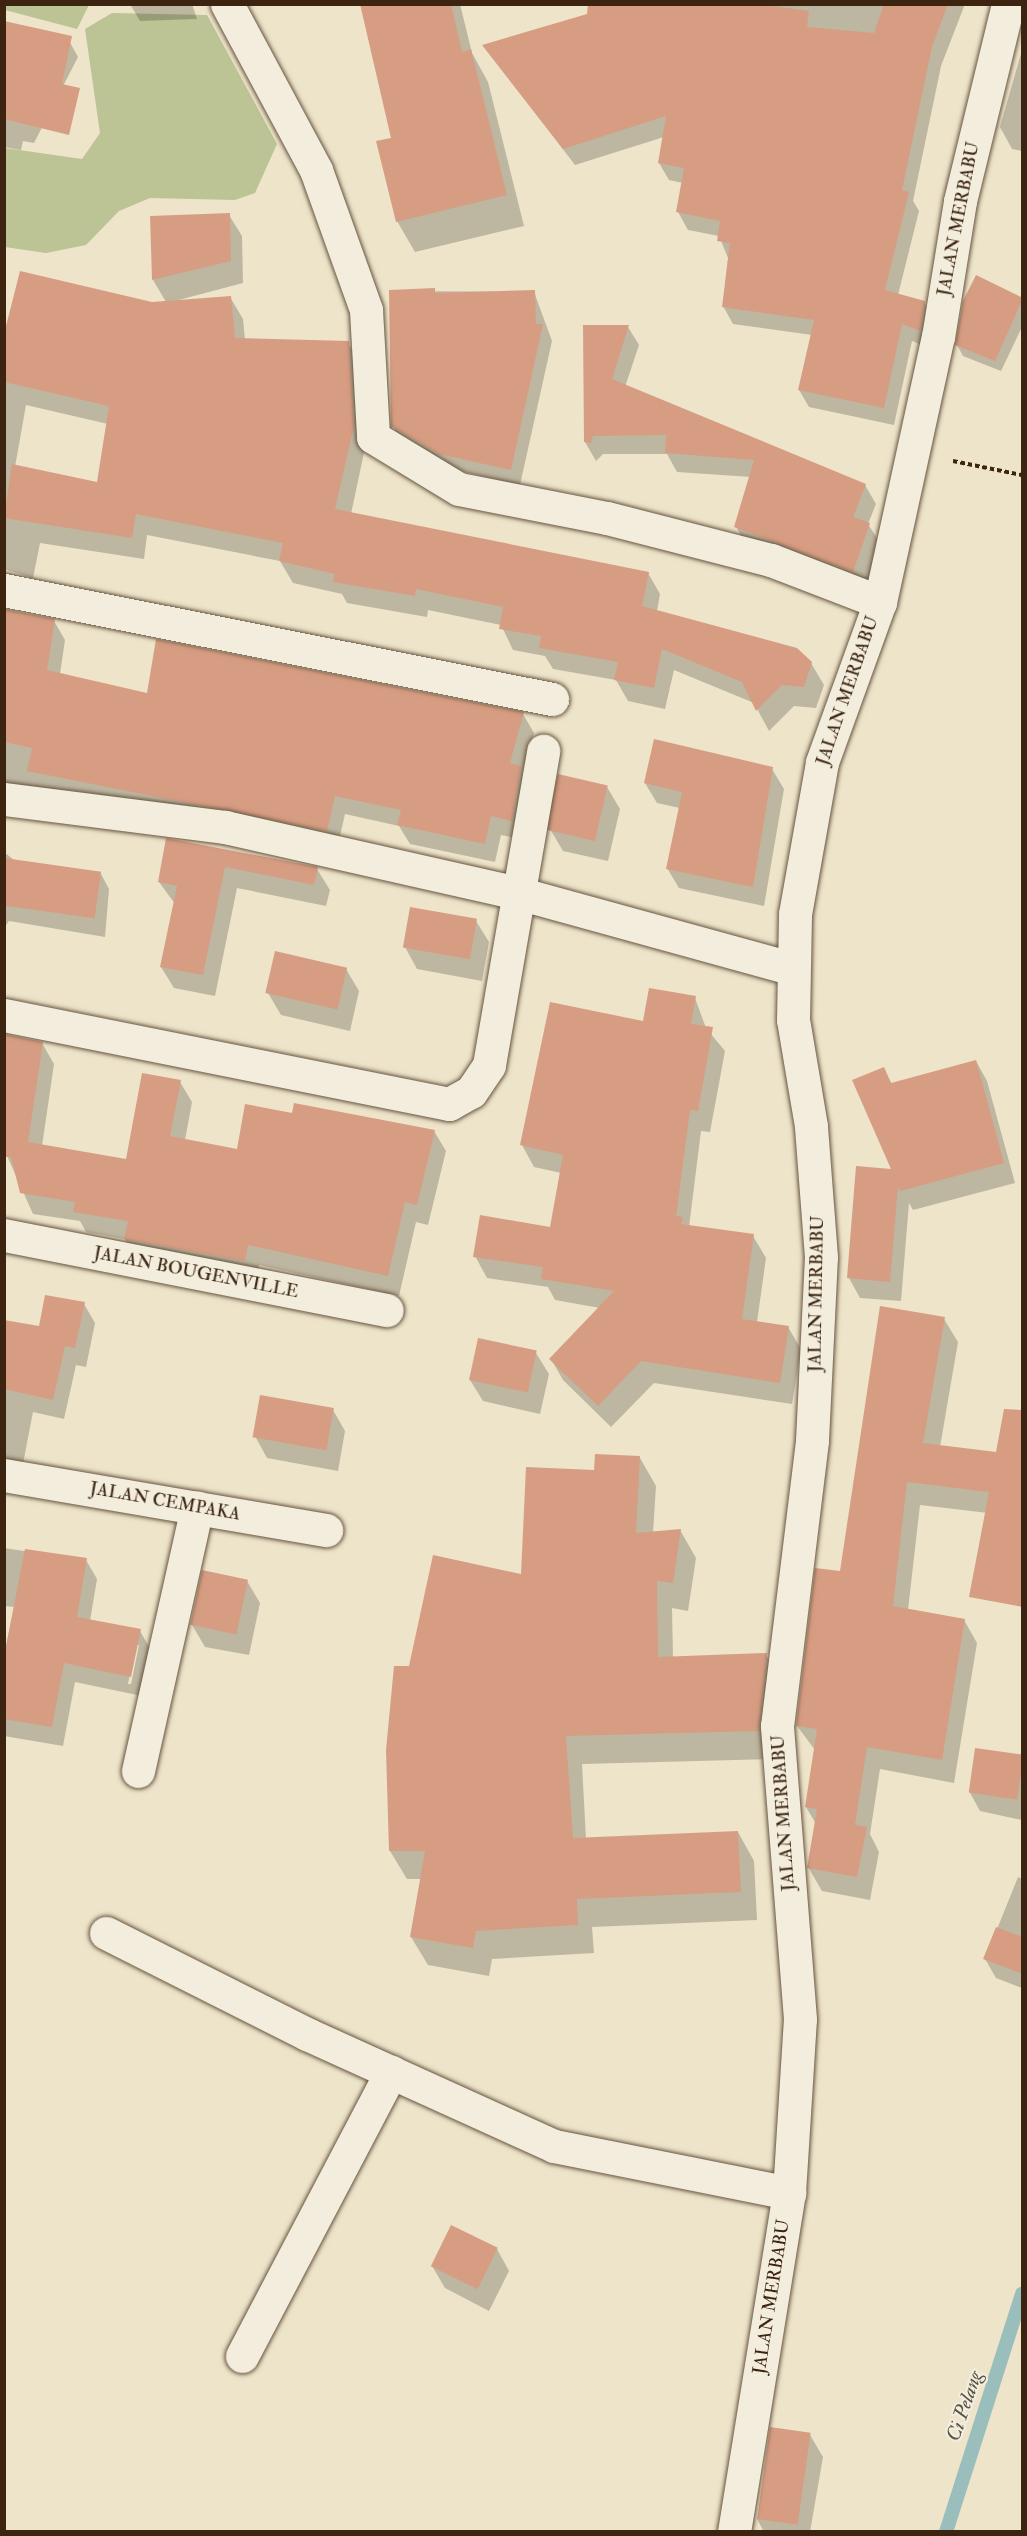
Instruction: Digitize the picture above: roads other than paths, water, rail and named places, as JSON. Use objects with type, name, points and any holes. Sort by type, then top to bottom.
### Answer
[{"type":"street","points":[[227,4],[316,170],[366,310],[373,437],[459,489],[607,518],[760,557],[880,602]]},
{"type":"street","name":"JALAN MERBABU","points":[[734,2532],[789,2193],[800,2019],[777,1726],[812,1440],[821,1257],[811,1126],[790,968],[822,762],[880,602],[914,453],[960,201],[1008,4]]},
{"type":"street","points":[[4,590],[552,699]]},
{"type":"street","points":[[4,1015],[449,1104],[471,1092],[489,1065],[543,751]]},
{"type":"street","points":[[4,799],[225,826],[518,893],[790,968]]},
{"type":"street","name":"JALAN BOUGENVILLE","points":[[4,1235],[387,1310]]},
{"type":"street","name":"JALAN CEMPAKA","points":[[4,1475],[326,1530]]},
{"type":"street","points":[[138,1771],[197,1508]]},
{"type":"street","points":[[106,1933],[391,2072],[554,2146],[789,2193]]},
{"type":"street","points":[[242,2356],[391,2072]]},
{"type":"waterway","name":"Ci Pelang","points":[[946,2532],[1022,2294]]}]
